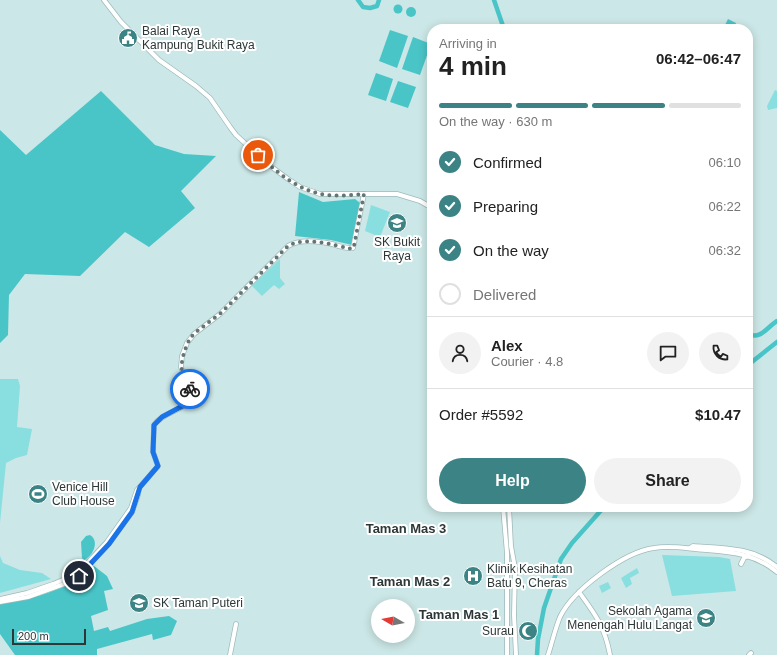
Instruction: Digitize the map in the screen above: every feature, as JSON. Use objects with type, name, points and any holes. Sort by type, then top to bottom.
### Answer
[{"type":"main road","points":[[102,0],[159,60],[196,86],[210,98],[236,135],[269,165],[300,187],[320,194],[397,194],[420,201],[427,205]]},
{"type":"main road","points":[[0,599],[27,594],[77,574],[107,542],[131,508],[137,490],[158,466],[153,452],[154,425],[162,417],[185,405],[190,400],[191,395],[189,385],[181,367],[184,352],[190,338],[221,313],[288,246],[300,241],[353,248],[364,194]]},
{"type":"main road","points":[[363,202],[373,194]]},
{"type":"main road","points":[[0,602],[28,597],[67,583],[79,576],[109,544],[132,512],[140,487]]},
{"type":"main road","points":[[503,512],[507,553],[507,655]]},
{"type":"main road","points":[[508,512],[511,546],[515,568],[514,615],[516,655]]},
{"type":"main road","points":[[550,655],[557,627],[563,613],[579,592],[613,566],[639,552],[670,546],[738,553],[766,564],[777,572]]},
{"type":"main road","points":[[690,548],[694,546],[742,550],[770,561],[777,567]]},
{"type":"main road","points":[[741,564],[744,558],[748,556]]},
{"type":"main road","points":[[579,592],[597,616],[602,627],[610,655]]},
{"type":"main road","points":[[231,655],[236,624],[231,655]]},
{"type":"shaded area","points":[[398,4],[403,9],[398,14],[393,9]]},
{"type":"shaded area","points":[[411,7],[416,12],[411,17],[406,12]]},
{"type":"shaded area","points":[[728,19],[736,23],[736,24],[726,24]]},
{"type":"shaded area","points":[[390,30],[408,36],[397,68],[379,61]]},
{"type":"shaded area","points":[[413,37],[427,42],[427,55],[420,75],[402,69]]},
{"type":"shaded area","points":[[376,73],[393,79],[386,101],[368,95]]},
{"type":"shaded area","points":[[398,81],[416,87],[408,108],[390,102]]},
{"type":"shaded area","points":[[775,90],[777,91],[777,108],[768,110],[767,106]]},
{"type":"shaded area","points":[[101,91],[155,145],[184,154],[216,156],[181,191],[195,208],[149,247],[125,232],[80,276],[25,274],[9,295],[8,335],[0,343],[0,130],[26,155]]},
{"type":"shaded area","points":[[299,192],[323,202],[355,199],[360,203],[352,245],[331,240],[295,236]]},
{"type":"shaded area","points":[[371,205],[390,212],[380,237],[365,231]]},
{"type":"shaded area","points":[[280,259],[280,278],[285,284],[279,289],[274,285],[262,296],[252,286]]},
{"type":"shaded area","points":[[0,379],[18,379],[20,386],[17,427],[32,429],[27,455],[6,463],[0,523]]},
{"type":"shaded area","points":[[37,484],[43,485],[41,498],[35,497]]},
{"type":"shaded area","points":[[90,535],[95,541],[95,544],[90,555],[84,560],[82,558],[81,542],[86,536]]},
{"type":"shaded area","points":[[662,555],[719,557],[730,559],[736,591],[672,596]]},
{"type":"shaded area","points":[[0,556],[3,563],[20,570],[42,573],[51,579],[0,593]]},
{"type":"shaded area","points":[[94,566],[107,576],[113,589],[104,591],[108,610],[91,616],[94,631],[108,627],[110,631],[147,619],[169,616],[177,621],[171,635],[153,640],[152,634],[97,649],[97,655],[15,655],[0,634],[0,604],[30,598],[59,589],[77,580]]},
{"type":"shaded area","points":[[637,568],[639,573],[630,578],[632,584],[626,588],[621,578]]},
{"type":"shaded area","points":[[608,582],[611,588],[602,593],[599,586]]},
{"type":"waterway","points":[[358,0],[363,7],[370,8],[377,6],[379,0]]},
{"type":"waterway","points":[[494,0],[502,24]]},
{"type":"waterway","points":[[753,335],[764,332],[777,321]]},
{"type":"waterway","points":[[753,361],[777,342]]},
{"type":"waterway","points":[[537,655],[538,639],[544,608],[561,559],[572,543],[600,512]]},
{"type":"way so far","points":[[190,389],[181,367],[184,352],[190,338],[221,313],[288,246],[300,241],[329,244],[352,249],[354,246],[364,194],[326,195],[315,193],[300,187],[288,179],[258,155]]},
{"type":"place","name":"Balai Raya Kampung Bukit Raya","points":[[128,38]]},
{"type":"place","name":"SK Bukit Raya","points":[[397,223]]},
{"type":"place","name":"Venice Hill Club House","points":[[38,494]]},
{"type":"place","name":"Klinik Kesihatan Batu 9, Cheras","points":[[473,576]]},
{"type":"place","name":"SK Taman Puteri","points":[[139,603]]},
{"type":"place","name":"Sekolah Agama Menengah Hulu Langat","points":[[706,618]]},
{"type":"place","name":"Surau","points":[[528,631]]},
{"type":"district","name":"Taman Mas 3","points":[[406,528]]},
{"type":"district","name":"Taman Mas 2","points":[[410,581]]},
{"type":"district","name":"Taman Mas 1","points":[[459,614]]},
{"type":"route","points":[[79,576],[109,544],[132,512],[140,491],[140,487],[158,466],[153,452],[154,425],[162,417],[188,403],[191,395],[190,389]]}]
